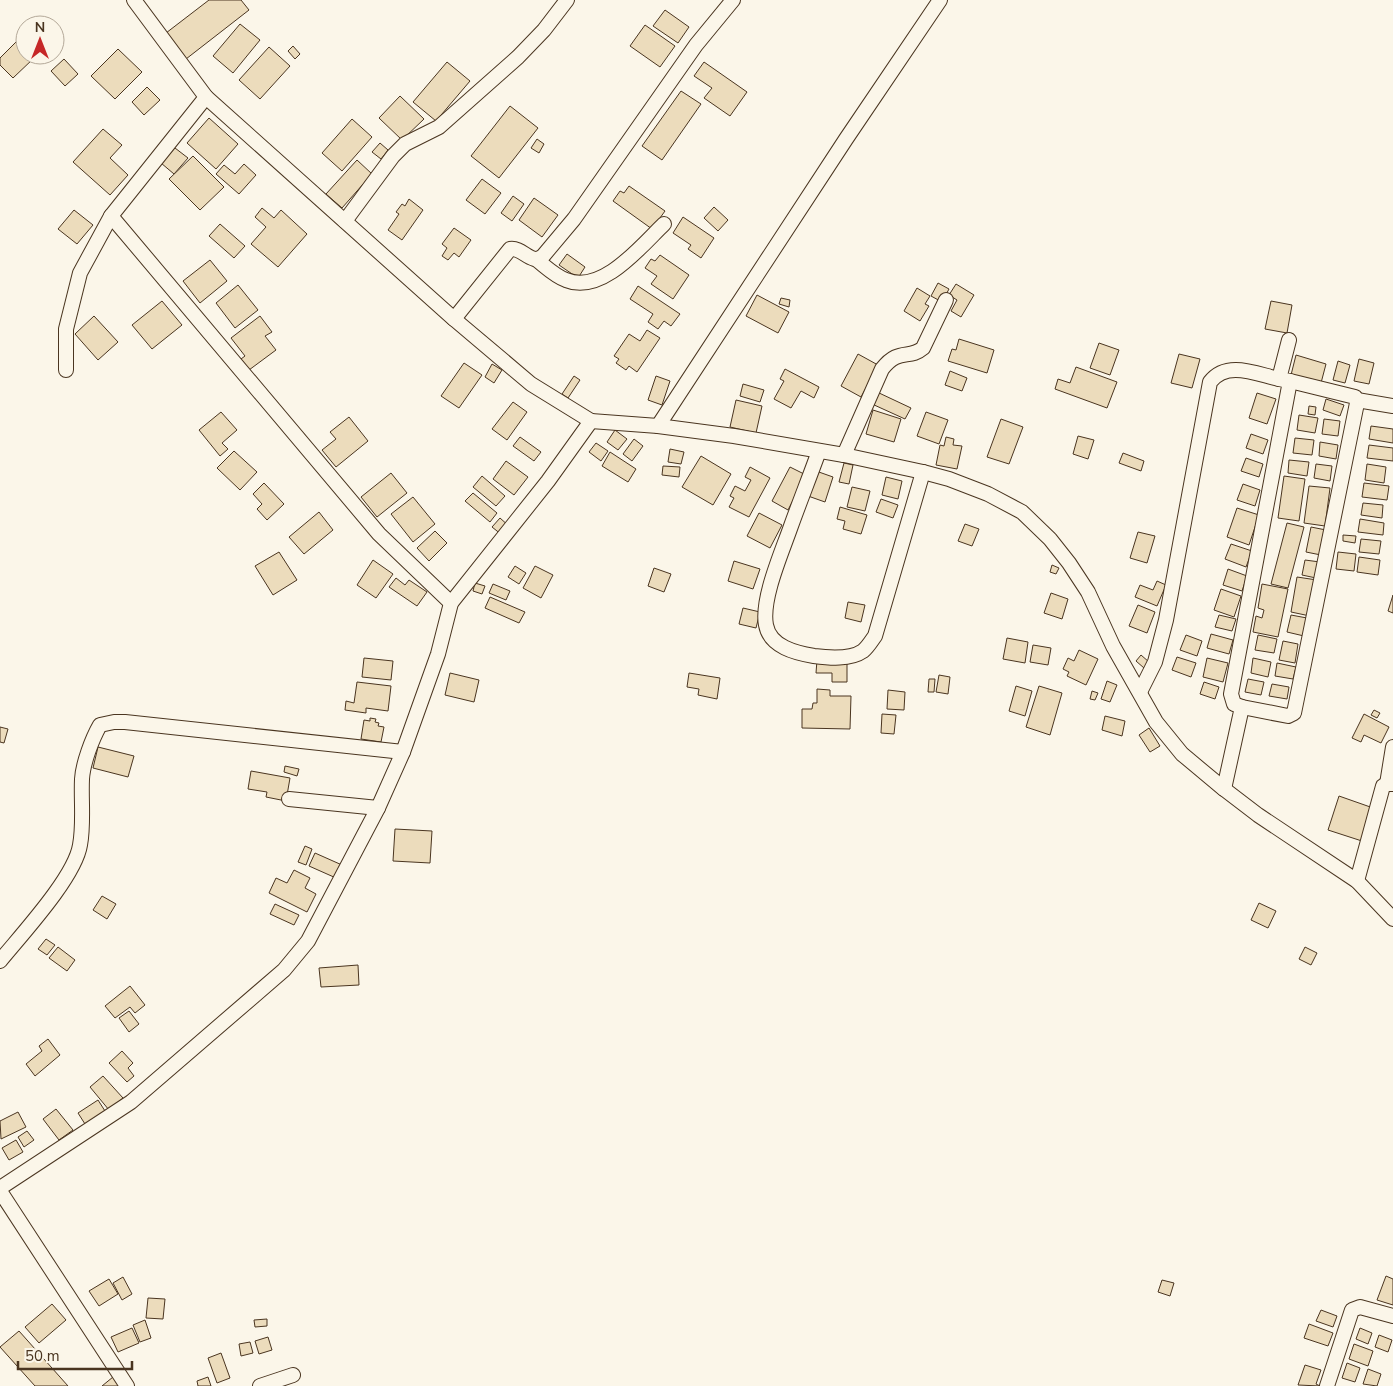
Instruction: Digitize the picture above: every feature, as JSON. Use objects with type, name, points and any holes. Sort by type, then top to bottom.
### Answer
[{"type":"street","points":[[134,0],[206,97],[454,319],[531,384],[591,421],[658,426],[734,436],[923,472],[949,479],[988,494],[1022,512],[1050,539],[1069,563],[1088,592],[1113,646],[1156,722],[1182,754],[1258,815],[1357,881],[1393,919]]},
{"type":"street","points":[[345,221],[393,156],[405,144],[439,127],[518,57],[544,30],[567,0]]},
{"type":"street","points":[[537,260],[543,256],[574,219],[696,45],[733,0]]},
{"type":"street","points":[[658,426],[846,139],[940,0]]},
{"type":"street","points":[[66,370],[66,329],[80,273],[111,216],[206,97]]},
{"type":"street","points":[[111,216],[379,534],[451,603]]},
{"type":"street","points":[[454,319],[510,249],[518,249],[566,280],[588,282],[602,277],[624,264],[664,224]]},
{"type":"street","points":[[844,456],[882,369],[896,355],[917,352],[923,348],[946,300]]},
{"type":"street","points":[[1289,340],[1285,380],[1231,694],[1234,704],[1242,708],[1288,716],[1294,713],[1357,408],[1357,400]]},
{"type":"street","points":[[1140,692],[1155,662],[1166,620],[1210,382],[1216,375],[1223,371],[1234,369],[1352,396],[1357,400],[1393,406]]},
{"type":"street","points":[[127,1386],[0,1190],[131,1102],[284,970],[308,941],[378,808],[402,752],[438,654],[451,603],[548,481],[591,421]]},
{"type":"street","points":[[819,451],[778,561],[765,612],[766,627],[773,639],[785,648],[805,654],[830,658],[851,655],[863,650],[875,636],[923,472]]},
{"type":"street","points":[[1224,789],[1242,708]]},
{"type":"street","points":[[0,961],[39,914],[72,868],[80,845],[82,776],[94,736],[100,725],[125,722],[402,752]]},
{"type":"street","points":[[1357,881],[1383,786],[1390,784],[1393,747]]},
{"type":"street","points":[[289,799],[378,808]]},
{"type":"street","points":[[1329,1386],[1352,1310],[1360,1307],[1393,1316]]},
{"type":"street","points":[[260,1386],[293,1375]]},
{"type":"building","points":[[209,0],[241,0],[249,10],[186,59],[166,33]]},
{"type":"building","points":[[665,10],[689,27],[678,43],[653,26]]},
{"type":"building","points":[[240,24],[260,40],[233,73],[213,56]]},
{"type":"building","points":[[645,25],[675,46],[660,67],[630,46]]},
{"type":"building","points":[[15,43],[15,65],[27,65],[13,78],[0,65],[0,58]]},
{"type":"building","points":[[293,46],[300,54],[295,59],[288,51]]},
{"type":"building","points":[[269,47],[290,66],[260,99],[239,80]]},
{"type":"building","points":[[118,49],[142,72],[115,99],[91,76]]},
{"type":"building","points":[[65,60],[78,74],[65,86],[51,71],[58,65],[65,65]]},
{"type":"building","points":[[447,62],[470,81],[436,121],[413,102]]},
{"type":"building","points":[[704,62],[747,92],[730,116],[704,98],[712,88],[694,76]]},
{"type":"building","points":[[147,87],[160,100],[144,115],[132,102]]},
{"type":"building","points":[[681,91],[701,104],[662,160],[642,146]]},
{"type":"building","points":[[400,96],[424,119],[402,140],[379,118]]},
{"type":"building","points":[[510,106],[538,128],[499,178],[471,156]]},
{"type":"building","points":[[209,118],[238,144],[216,169],[187,143]]},
{"type":"building","points":[[352,119],[372,137],[342,171],[322,153]]},
{"type":"building","points":[[103,129],[122,145],[110,158],[128,175],[110,195],[73,162]]},
{"type":"building","points":[[537,139],[544,144],[539,153],[531,148]]},
{"type":"building","points":[[380,143],[388,150],[381,159],[372,152]]},
{"type":"building","points":[[175,148],[188,158],[174,174],[161,163]]},
{"type":"building","points":[[193,156],[224,187],[200,210],[169,179]]},
{"type":"building","points":[[357,160],[372,174],[342,208],[326,194]]},
{"type":"building","points":[[244,164],[256,175],[239,194],[216,174],[224,165],[235,174]]},
{"type":"building","points":[[482,179],[501,193],[485,214],[466,200]]},
{"type":"building","points":[[629,186],[665,211],[652,229],[613,201],[620,191],[624,193]]},
{"type":"building","points":[[513,196],[524,204],[512,221],[501,213]]},
{"type":"building","points":[[534,198],[558,215],[542,237],[519,220]]},
{"type":"building","points":[[409,199],[423,210],[402,240],[388,230],[399,214],[396,212],[402,204],[405,206]]},
{"type":"building","points":[[714,207],[728,220],[718,231],[704,218]]},
{"type":"building","points":[[262,208],[274,218],[281,210],[307,234],[278,267],[251,244],[266,227],[255,217]]},
{"type":"building","points":[[74,210],[93,225],[77,244],[58,229]]},
{"type":"building","points":[[683,217],[714,238],[701,258],[688,249],[691,245],[673,233]]},
{"type":"building","points":[[220,224],[245,246],[234,258],[209,236]]},
{"type":"building","points":[[454,228],[471,240],[459,257],[454,253],[448,260],[442,256],[447,248],[442,244]]},
{"type":"building","points":[[567,254],[585,267],[578,278],[559,265]]},
{"type":"building","points":[[660,255],[689,275],[673,299],[651,284],[657,276],[645,268],[651,259],[655,261]]},
{"type":"building","points":[[210,260],[227,281],[200,303],[183,281]]},
{"type":"building","points":[[938,283],[949,289],[942,302],[931,296]]},
{"type":"building","points":[[956,284],[974,295],[961,317],[951,311],[957,300],[949,295]]},
{"type":"building","points":[[238,285],[258,310],[235,328],[216,303]]},
{"type":"building","points":[[638,286],[680,314],[671,326],[664,321],[658,329],[648,322],[653,314],[630,299]]},
{"type":"building","points":[[917,288],[930,296],[925,304],[929,306],[920,321],[904,311]]},
{"type":"building","points":[[757,295],[789,312],[778,333],[746,316]]},
{"type":"building","points":[[781,298],[790,300],[789,307],[779,304]]},
{"type":"building","points":[[162,301],[182,325],[152,349],[132,325]]},
{"type":"building","points":[[1271,301],[1292,305],[1287,333],[1265,329]]},
{"type":"building","points":[[94,316],[118,342],[98,360],[75,334]]},
{"type":"building","points":[[260,316],[272,332],[265,336],[276,350],[249,370],[241,359],[245,356],[231,338]]},
{"type":"building","points":[[647,330],[660,338],[637,372],[629,366],[626,370],[616,363],[619,359],[614,356],[629,334],[640,341]]},
{"type":"building","points":[[959,339],[994,350],[987,373],[948,361],[952,349],[956,350]]},
{"type":"building","points":[[1099,343],[1119,350],[1110,375],[1090,368]]},
{"type":"building","points":[[858,354],[878,365],[861,397],[841,386]]},
{"type":"building","points":[[1179,354],[1200,359],[1192,388],[1171,383]]},
{"type":"building","points":[[1296,355],[1326,364],[1321,383],[1291,375]]},
{"type":"building","points":[[1359,359],[1374,363],[1369,384],[1354,381]]},
{"type":"building","points":[[1338,361],[1350,365],[1345,383],[1333,380]]},
{"type":"building","points":[[464,363],[482,375],[459,408],[441,396]]},
{"type":"building","points":[[492,364],[502,370],[494,383],[485,377]]},
{"type":"building","points":[[1076,367],[1117,382],[1107,408],[1055,389],[1058,379],[1070,383]]},
{"type":"building","points":[[785,369],[819,387],[814,398],[801,391],[791,408],[774,399],[784,381],[780,379]]},
{"type":"building","points":[[950,371],[967,378],[962,391],[945,385]]},
{"type":"building","points":[[574,376],[580,380],[568,398],[562,394]]},
{"type":"building","points":[[656,376],[670,381],[662,405],[648,400]]},
{"type":"building","points":[[743,384],[764,390],[760,402],[740,396]]},
{"type":"building","points":[[877,392],[911,408],[905,419],[872,404]]},
{"type":"building","points":[[1257,393],[1276,399],[1267,424],[1249,418]]},
{"type":"building","points":[[1326,399],[1344,405],[1340,416],[1323,410]]},
{"type":"building","points":[[736,400],[762,406],[756,433],[730,427]]},
{"type":"building","points":[[513,402],[527,412],[507,440],[492,429]]},
{"type":"building","points":[[1309,406],[1316,407],[1315,415],[1308,414]]},
{"type":"building","points":[[873,410],[901,419],[894,442],[866,434]]},
{"type":"building","points":[[221,412],[237,430],[222,443],[228,449],[220,456],[199,430]]},
{"type":"building","points":[[926,412],[948,420],[939,444],[917,436]]},
{"type":"building","points":[[1299,415],[1318,418],[1315,433],[1297,430]]},
{"type":"building","points":[[349,417],[368,441],[336,467],[322,450],[336,439],[330,432]]},
{"type":"building","points":[[1001,419],[1023,427],[1009,464],[987,457]]},
{"type":"building","points":[[1324,419],[1340,421],[1338,436],[1322,434]]},
{"type":"building","points":[[1371,426],[1393,429],[1393,443],[1369,439]]},
{"type":"building","points":[[615,430],[627,439],[618,450],[607,442]]},
{"type":"building","points":[[1251,434],[1268,440],[1263,454],[1246,448]]},
{"type":"building","points":[[1078,436],[1094,440],[1088,459],[1073,454]]},
{"type":"building","points":[[520,437],[541,452],[534,461],[513,446]]},
{"type":"building","points":[[946,437],[954,439],[953,445],[962,446],[957,469],[936,465],[940,445],[944,446]]},
{"type":"building","points":[[1295,438],[1314,440],[1312,455],[1293,453]]},
{"type":"building","points":[[634,439],[643,446],[632,461],[623,454]]},
{"type":"building","points":[[1320,442],[1338,445],[1336,459],[1319,456]]},
{"type":"building","points":[[596,443],[608,451],[601,461],[589,452]]},
{"type":"building","points":[[1369,445],[1393,448],[1393,461],[1367,458]]},
{"type":"building","points":[[670,449],[684,452],[681,464],[668,462]]},
{"type":"building","points":[[234,451],[257,472],[240,490],[217,468]]},
{"type":"building","points":[[610,452],[636,469],[628,482],[602,466]]},
{"type":"building","points":[[1123,453],[1144,461],[1141,471],[1119,463]]},
{"type":"building","points":[[701,456],[731,474],[713,505],[682,487]]},
{"type":"building","points":[[1246,458],[1263,464],[1259,477],[1241,471]]},
{"type":"building","points":[[1289,460],[1309,462],[1307,476],[1288,473]]},
{"type":"building","points":[[506,461],[528,477],[514,495],[493,479]]},
{"type":"building","points":[[844,463],[853,465],[849,484],[839,482]]},
{"type":"building","points":[[1316,464],[1332,466],[1330,481],[1314,478]]},
{"type":"building","points":[[1367,464],[1386,467],[1384,483],[1365,480]]},
{"type":"building","points":[[663,466],[680,467],[679,477],[662,475]]},
{"type":"building","points":[[750,467],[770,478],[749,517],[729,507],[734,498],[730,496],[735,486],[745,491],[751,480],[745,477]]},
{"type":"building","points":[[790,467],[806,475],[788,510],[772,501]]},
{"type":"building","points":[[816,471],[833,477],[825,502],[808,496]]},
{"type":"building","points":[[391,473],[407,493],[377,517],[361,497]]},
{"type":"building","points":[[482,476],[505,496],[496,506],[473,487]]},
{"type":"building","points":[[1284,476],[1305,479],[1299,521],[1278,518]]},
{"type":"building","points":[[886,477],[902,481],[898,499],[882,495]]},
{"type":"building","points":[[264,483],[284,504],[267,520],[257,509],[262,504],[253,494]]},
{"type":"building","points":[[1364,483],[1389,486],[1387,500],[1362,497]]},
{"type":"building","points":[[1243,484],[1260,490],[1255,506],[1237,500]]},
{"type":"building","points":[[1309,486],[1330,488],[1325,526],[1304,523]]},
{"type":"building","points":[[852,487],[870,491],[865,511],[847,507]]},
{"type":"building","points":[[473,493],[497,513],[490,522],[465,501]]},
{"type":"building","points":[[413,497],[435,524],[413,542],[391,514]]},
{"type":"building","points":[[881,499],[898,505],[893,518],[876,512]]},
{"type":"building","points":[[1363,503],[1383,505],[1382,518],[1361,515]]},
{"type":"building","points":[[840,507],[867,515],[861,534],[843,529],[845,521],[837,519]]},
{"type":"building","points":[[1237,508],[1259,515],[1249,545],[1227,537]]},
{"type":"building","points":[[319,512],[333,530],[304,554],[289,537]]},
{"type":"building","points":[[759,513],[782,525],[770,548],[747,536]]},
{"type":"building","points":[[500,518],[510,527],[502,535],[492,527]]},
{"type":"building","points":[[1360,519],[1384,523],[1383,535],[1358,532]]},
{"type":"building","points":[[1287,523],[1304,527],[1288,588],[1271,584]]},
{"type":"building","points":[[965,524],[979,529],[972,546],[958,541]]},
{"type":"building","points":[[1311,527],[1326,530],[1321,555],[1306,552]]},
{"type":"building","points":[[435,531],[447,543],[429,561],[417,548]]},
{"type":"building","points":[[1138,532],[1155,536],[1147,563],[1130,558]]},
{"type":"building","points":[[1343,535],[1356,536],[1355,543],[1343,541]]},
{"type":"building","points":[[1361,539],[1381,541],[1379,554],[1359,552]]},
{"type":"building","points":[[1231,544],[1252,551],[1246,567],[1225,559]]},
{"type":"building","points":[[279,552],[297,580],[273,595],[255,566]]},
{"type":"building","points":[[1338,552],[1356,554],[1354,571],[1336,569]]},
{"type":"building","points":[[1359,557],[1380,560],[1378,575],[1357,572]]},
{"type":"building","points":[[373,560],[393,574],[376,598],[357,585]]},
{"type":"building","points":[[1305,560],[1320,562],[1316,578],[1302,575]]},
{"type":"building","points":[[734,561],[760,569],[753,589],[728,581]]},
{"type":"building","points":[[1052,565],[1059,568],[1056,574],[1050,572]]},
{"type":"building","points":[[515,566],[526,573],[519,584],[508,577]]},
{"type":"building","points":[[535,566],[553,575],[541,598],[523,588]]},
{"type":"building","points":[[654,568],[671,574],[664,592],[648,586]]},
{"type":"building","points":[[1228,569],[1247,576],[1242,591],[1223,585]]},
{"type":"building","points":[[1297,577],[1317,580],[1310,616],[1291,612]]},
{"type":"building","points":[[396,578],[405,585],[409,580],[427,592],[417,606],[389,587]]},
{"type":"building","points":[[1157,581],[1166,585],[1157,606],[1135,597],[1140,585],[1153,590]]},
{"type":"building","points":[[475,583],[485,586],[482,594],[473,591]]},
{"type":"building","points":[[493,584],[510,591],[506,600],[489,593]]},
{"type":"building","points":[[1262,584],[1288,589],[1278,637],[1253,632],[1256,616],[1262,618],[1264,610],[1258,608]]},
{"type":"building","points":[[1221,589],[1241,596],[1234,617],[1214,610]]},
{"type":"building","points":[[1051,593],[1068,599],[1062,619],[1044,613]]},
{"type":"building","points":[[1393,595],[1393,613],[1388,611]]},
{"type":"building","points":[[490,597],[525,612],[519,623],[485,608]]},
{"type":"building","points":[[848,602],[865,605],[861,622],[845,618]]},
{"type":"building","points":[[1138,605],[1155,612],[1147,633],[1129,626]]},
{"type":"building","points":[[743,608],[760,612],[756,628],[739,624]]},
{"type":"building","points":[[1219,615],[1236,619],[1232,631],[1215,627]]},
{"type":"building","points":[[1291,615],[1307,618],[1304,636],[1287,632]]},
{"type":"building","points":[[1211,634],[1233,640],[1229,654],[1207,648]]},
{"type":"building","points":[[1186,635],[1202,641],[1197,656],[1180,650]]},
{"type":"building","points":[[1258,635],[1277,639],[1274,653],[1255,650]]},
{"type":"building","points":[[1007,638],[1028,642],[1025,663],[1003,659]]},
{"type":"building","points":[[1283,641],[1298,644],[1295,663],[1279,660]]},
{"type":"building","points":[[1033,645],[1051,648],[1048,665],[1030,662]]},
{"type":"building","points":[[1079,650],[1098,659],[1086,685],[1067,676],[1069,672],[1063,669],[1068,658],[1074,661]]},
{"type":"building","points":[[1141,655],[1149,662],[1144,668],[1136,661]]},
{"type":"building","points":[[1177,657],[1196,663],[1191,677],[1172,670]]},
{"type":"building","points":[[364,658],[393,661],[391,680],[362,677]]},
{"type":"building","points":[[1207,658],[1228,663],[1223,682],[1203,677]]},
{"type":"building","points":[[1253,658],[1271,662],[1268,677],[1251,673]]},
{"type":"building","points":[[817,660],[847,661],[847,682],[832,682],[832,673],[816,673]]},
{"type":"building","points":[[1277,663],[1296,667],[1293,679],[1275,676]]},
{"type":"building","points":[[450,673],[479,680],[474,702],[445,695]]},
{"type":"building","points":[[689,673],[720,678],[717,699],[698,695],[699,689],[687,687]]},
{"type":"building","points":[[939,675],[950,677],[948,694],[936,692]]},
{"type":"building","points":[[929,679],[935,679],[934,692],[928,692]]},
{"type":"building","points":[[1248,679],[1264,682],[1261,695],[1245,692]]},
{"type":"building","points":[[1107,681],[1117,685],[1110,702],[1101,699]]},
{"type":"building","points":[[357,682],[391,686],[388,711],[366,708],[366,713],[345,710],[346,701],[354,703]]},
{"type":"building","points":[[1204,682],[1219,687],[1215,699],[1200,694]]},
{"type":"building","points":[[1272,684],[1289,687],[1287,699],[1269,696]]},
{"type":"building","points":[[1016,686],[1032,691],[1025,716],[1009,711]]},
{"type":"building","points":[[1039,686],[1062,693],[1050,735],[1026,727]]},
{"type":"building","points":[[817,689],[830,690],[830,696],[851,696],[850,729],[802,728],[802,709],[812,709],[813,703],[817,703]]},
{"type":"building","points":[[888,690],[905,692],[904,710],[887,709]]},
{"type":"building","points":[[1092,691],[1098,693],[1095,700],[1090,699]]},
{"type":"building","points":[[1374,710],[1380,713],[1377,718],[1371,715]]},
{"type":"building","points":[[882,714],[896,715],[894,734],[881,733]]},
{"type":"building","points":[[1364,714],[1389,727],[1381,743],[1364,735],[1361,742],[1352,738]]},
{"type":"building","points":[[1105,716],[1125,721],[1122,736],[1102,730]]},
{"type":"building","points":[[370,718],[376,719],[375,722],[379,723],[378,726],[384,727],[381,742],[361,739],[364,720],[370,721]]},
{"type":"building","points":[[0,727],[8,729],[4,743],[0,742]]},
{"type":"building","points":[[1149,728],[1160,746],[1150,752],[1139,735]]},
{"type":"building","points":[[98,747],[134,756],[128,777],[93,768]]},
{"type":"building","points":[[285,766],[299,769],[297,776],[284,772]]},
{"type":"building","points":[[251,771],[290,778],[286,801],[266,797],[267,792],[248,789]]},
{"type":"building","points":[[1339,796],[1376,809],[1365,842],[1328,830]]},
{"type":"building","points":[[395,829],[432,831],[430,863],[393,861]]},
{"type":"building","points":[[305,846],[312,849],[306,865],[298,862]]},
{"type":"building","points":[[315,853],[342,865],[336,878],[309,866]]},
{"type":"building","points":[[294,870],[310,878],[305,888],[316,894],[307,912],[269,893],[276,878],[287,883]]},
{"type":"building","points":[[102,896],[116,904],[107,919],[93,910]]},
{"type":"building","points":[[1259,903],[1276,911],[1268,928],[1251,920]]},
{"type":"building","points":[[275,904],[299,915],[294,925],[270,914]]},
{"type":"building","points":[[46,939],[55,945],[47,955],[38,949]]},
{"type":"building","points":[[58,947],[75,960],[67,971],[49,958]]},
{"type":"building","points":[[1305,947],[1317,953],[1311,965],[1299,959]]},
{"type":"building","points":[[358,965],[359,985],[321,987],[319,968]]},
{"type":"building","points":[[130,986],[145,1005],[135,1013],[130,1007],[115,1018],[105,1006]]},
{"type":"building","points":[[129,1011],[139,1024],[129,1032],[119,1018]]},
{"type":"building","points":[[48,1039],[60,1055],[35,1076],[26,1064],[42,1051],[39,1046]]},
{"type":"building","points":[[122,1051],[133,1063],[128,1068],[134,1076],[127,1082],[109,1063]]},
{"type":"building","points":[[103,1076],[123,1098],[109,1110],[90,1087]]},
{"type":"building","points":[[98,1100],[105,1111],[85,1124],[78,1113]]},
{"type":"building","points":[[56,1109],[73,1130],[59,1140],[43,1119]]},
{"type":"building","points":[[18,1112],[26,1127],[1,1139],[0,1121]]},
{"type":"building","points":[[27,1131],[34,1140],[24,1147],[18,1137]]},
{"type":"building","points":[[16,1140],[23,1152],[9,1160],[2,1148]]},
{"type":"building","points":[[1386,1276],[1393,1279],[1393,1305],[1377,1300]]},
{"type":"building","points":[[123,1277],[132,1294],[122,1300],[113,1283]]},
{"type":"building","points":[[109,1279],[118,1294],[99,1306],[89,1291]]},
{"type":"building","points":[[1162,1280],[1174,1283],[1170,1296],[1158,1292]]},
{"type":"building","points":[[148,1298],[165,1299],[163,1319],[146,1318]]},
{"type":"building","points":[[52,1304],[66,1320],[39,1343],[25,1327]]},
{"type":"building","points":[[1321,1310],[1337,1316],[1333,1327],[1316,1321]]},
{"type":"building","points":[[267,1319],[267,1326],[255,1327],[254,1320]]},
{"type":"building","points":[[145,1320],[151,1338],[140,1342],[133,1325]]},
{"type":"building","points":[[1309,1324],[1333,1333],[1328,1346],[1304,1338]]},
{"type":"building","points":[[132,1328],[139,1343],[118,1352],[111,1337]]},
{"type":"building","points":[[1360,1328],[1372,1333],[1368,1344],[1356,1339]]},
{"type":"building","points":[[19,1331],[68,1386],[35,1386],[0,1347]]},
{"type":"building","points":[[1379,1335],[1392,1340],[1388,1352],[1375,1347]]},
{"type":"building","points":[[268,1337],[272,1350],[259,1354],[255,1341]]},
{"type":"building","points":[[250,1342],[253,1353],[241,1356],[239,1344]]},
{"type":"building","points":[[1354,1344],[1373,1351],[1368,1366],[1349,1359]]},
{"type":"building","points":[[221,1353],[230,1378],[217,1383],[208,1358]]},
{"type":"building","points":[[1347,1363],[1360,1368],[1355,1382],[1342,1378]]},
{"type":"building","points":[[1305,1365],[1321,1370],[1316,1384],[1320,1386],[1298,1385]]},
{"type":"building","points":[[1368,1369],[1381,1374],[1377,1386],[1363,1384]]},
{"type":"building","points":[[113,1377],[121,1386],[102,1386]]},
{"type":"building","points":[[208,1377],[211,1386],[198,1386],[197,1381]]}]
